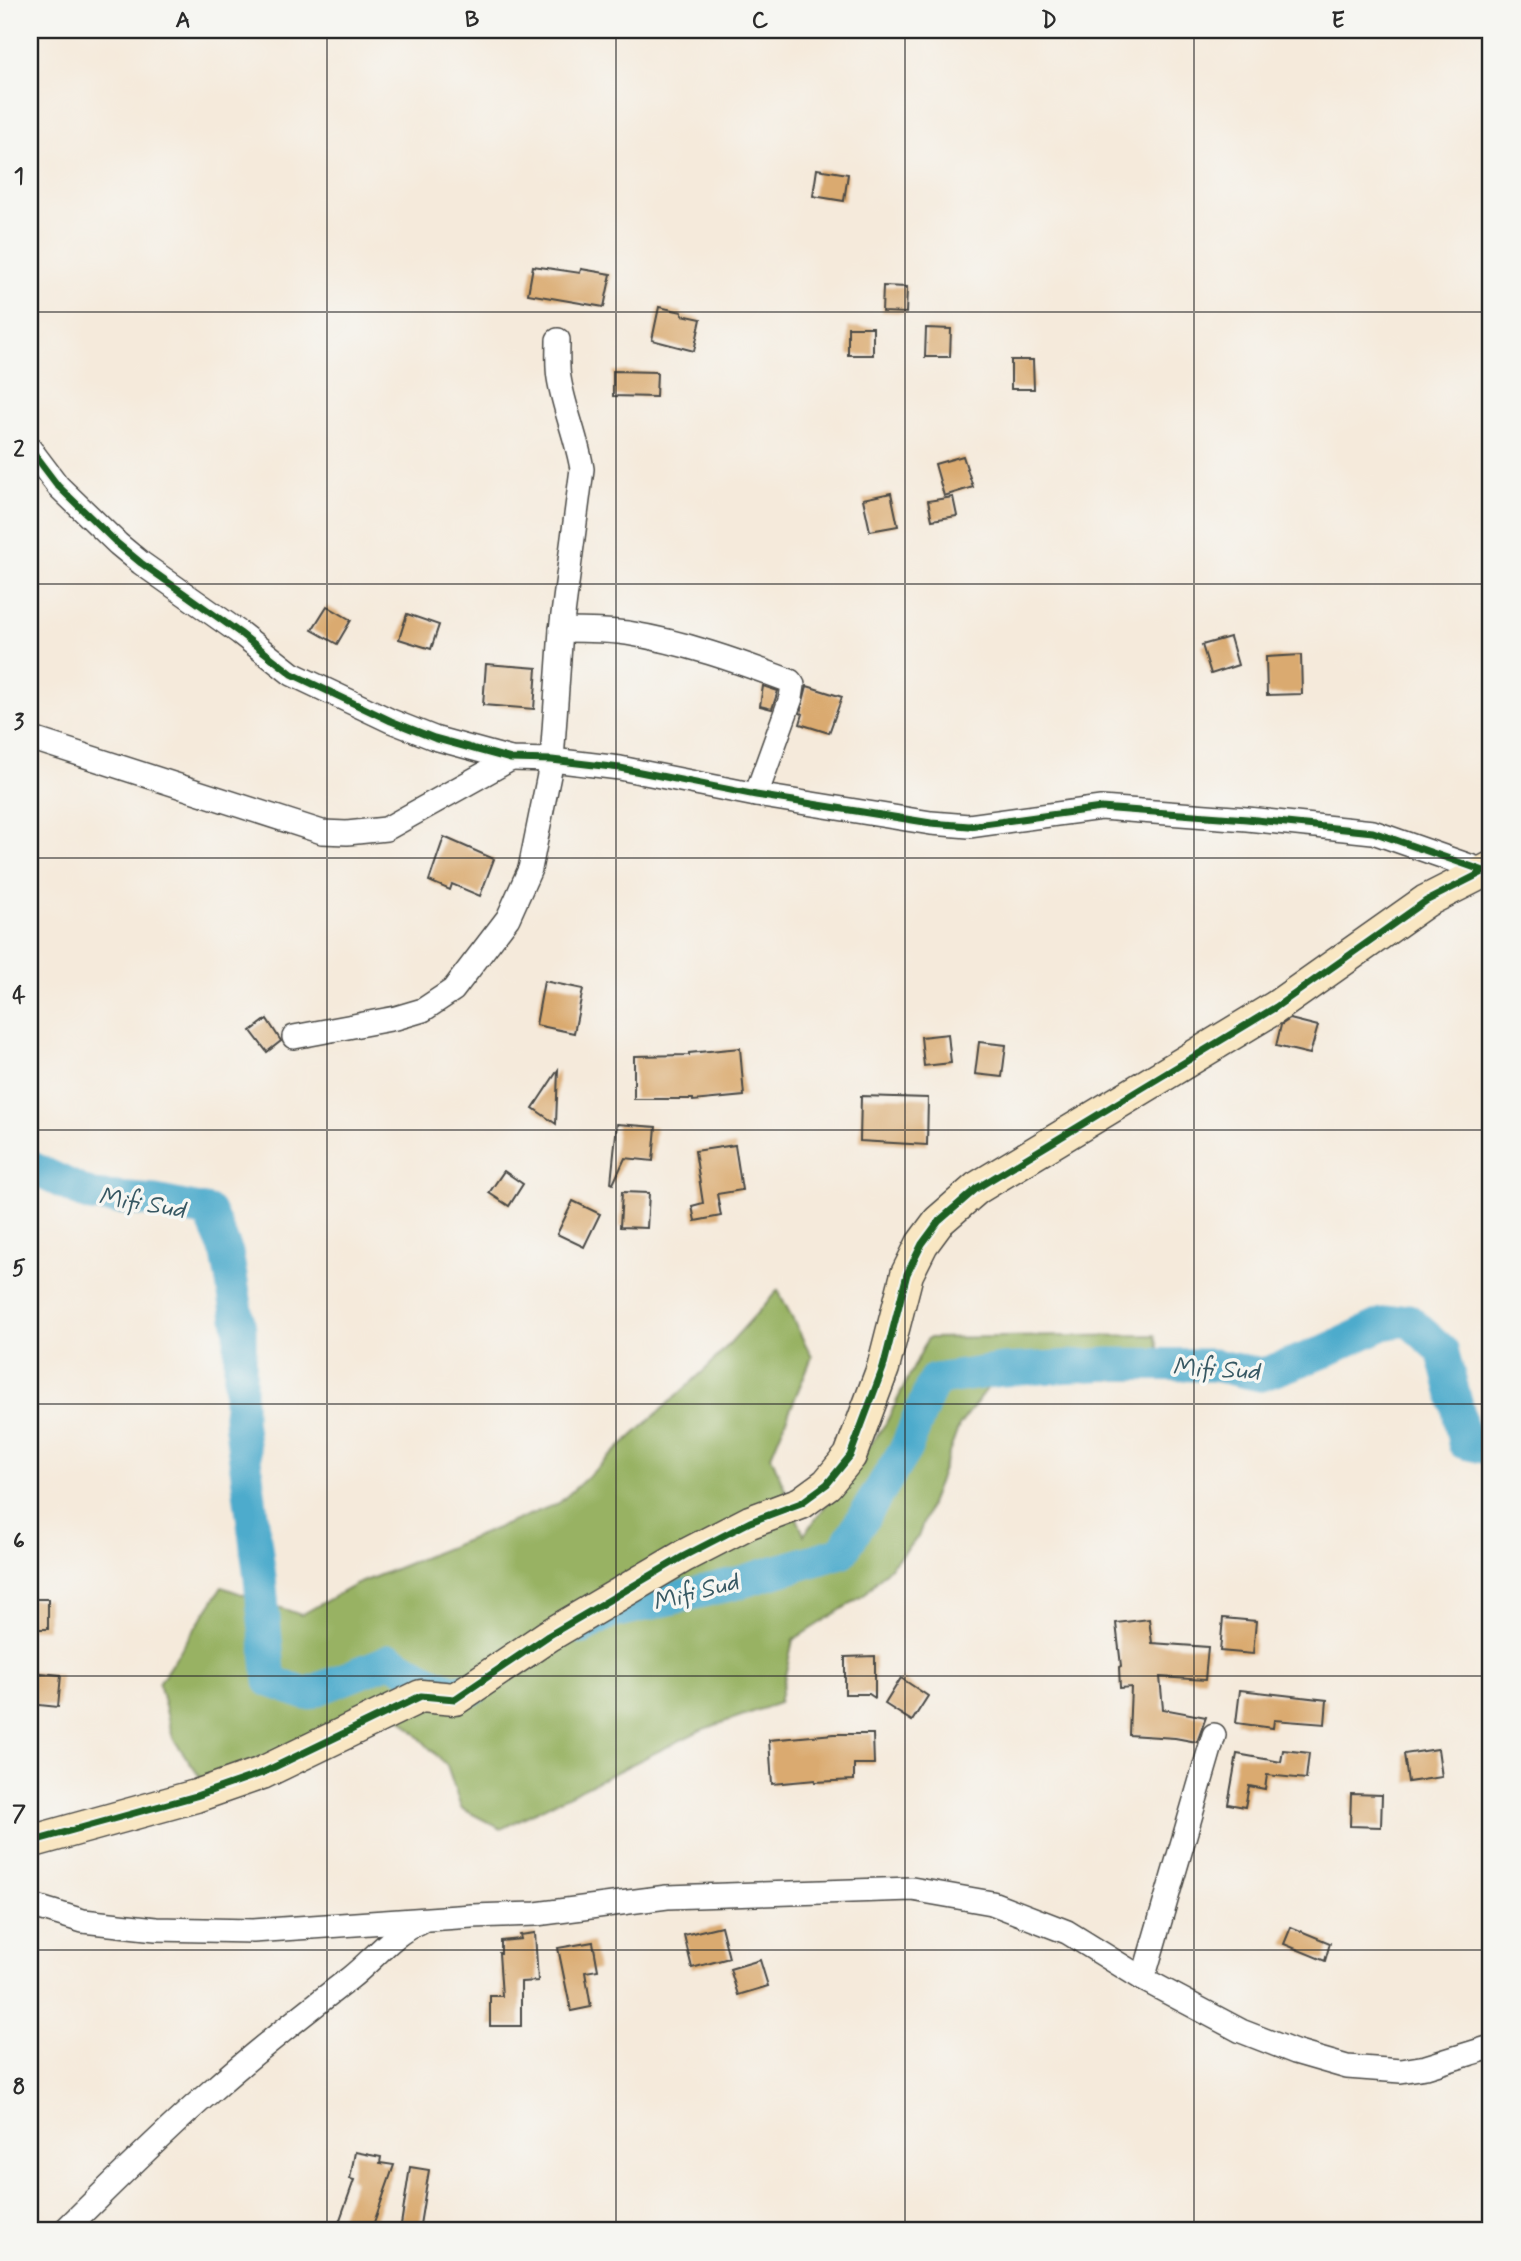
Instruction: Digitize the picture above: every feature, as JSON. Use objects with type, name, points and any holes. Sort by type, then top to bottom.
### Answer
[{"type":"street","points":[[294,1037],[414,1013],[453,990],[508,918],[530,869],[552,760],[561,630],[582,469],[562,397],[558,375],[558,340]]},
{"type":"street","points":[[30,449],[58,486],[118,544],[292,674],[391,721],[434,738],[511,759],[552,760],[620,768],[931,824],[968,826],[1101,808],[1247,819],[1373,832],[1487,869]]},
{"type":"street","points":[[561,630],[626,633],[683,644],[790,681],[793,685],[791,698],[756,794]]},
{"type":"street","points":[[30,738],[323,832],[386,829],[511,759]]},
{"type":"street","points":[[30,1842],[196,1796],[262,1773],[422,1696],[455,1699],[548,1636],[684,1556],[750,1522],[801,1503],[827,1484],[850,1456],[883,1368],[907,1274],[922,1244],[939,1221],[977,1188],[1276,1007],[1426,901],[1487,869]]},
{"type":"street","points":[[1143,1979],[1214,1735]]},
{"type":"street","points":[[30,1905],[83,1921],[156,1929],[253,1931],[536,1914],[667,1897],[912,1889],[992,1903],[1067,1932],[1143,1979],[1241,2031],[1295,2052],[1347,2067],[1401,2071],[1426,2067],[1491,2047]]},
{"type":"street","points":[[64,2231],[211,2091],[358,1972],[408,1927],[426,1919]]},
{"type":"green space","points":[[778,1290],[812,1357],[771,1456],[804,1535],[886,1423],[928,1338],[1155,1335],[1166,1379],[993,1381],[959,1426],[918,1537],[864,1595],[793,1640],[779,1703],[701,1730],[501,1829],[461,1808],[447,1766],[381,1698],[301,1751],[204,1783],[173,1738],[159,1683],[222,1587],[301,1615],[355,1585],[559,1503],[709,1366]]},
{"type":"building","points":[[817,169],[848,174],[844,201],[813,196]]},
{"type":"building","points":[[533,266],[580,273],[581,269],[611,274],[604,307],[528,294]]},
{"type":"building","points":[[883,286],[907,287],[906,313],[882,312]]},
{"type":"building","points":[[659,307],[701,319],[694,351],[652,340]]},
{"type":"building","points":[[848,327],[873,327],[873,355],[848,355]]},
{"type":"building","points":[[926,328],[951,329],[950,357],[925,357]]},
{"type":"building","points":[[1011,360],[1033,360],[1034,389],[1011,389]]},
{"type":"building","points":[[613,371],[657,372],[656,397],[613,396]]},
{"type":"building","points":[[963,456],[973,487],[944,496],[935,464]]},
{"type":"building","points":[[891,493],[898,526],[870,531],[863,499]]},
{"type":"building","points":[[953,497],[957,516],[932,520],[928,501]]},
{"type":"building","points":[[327,606],[351,620],[337,644],[312,630]]},
{"type":"building","points":[[407,614],[439,625],[431,649],[399,639]]},
{"type":"building","points":[[1230,637],[1238,665],[1211,674],[1202,645]]},
{"type":"building","points":[[1301,655],[1302,694],[1267,695],[1266,657]]},
{"type":"building","points":[[486,664],[537,668],[534,709],[483,705]]},
{"type":"building","points":[[763,686],[778,691],[772,709],[760,706]]},
{"type":"building","points":[[807,686],[842,697],[829,733],[800,724]]},
{"type":"building","points":[[444,837],[494,859],[480,896],[452,884],[450,890],[429,881]]},
{"type":"building","points":[[544,981],[583,989],[574,1033],[536,1025]]},
{"type":"building","points":[[267,1019],[281,1041],[267,1052],[251,1031]]},
{"type":"building","points":[[1290,1019],[1318,1026],[1310,1054],[1276,1046],[1281,1025]]},
{"type":"building","points":[[948,1034],[951,1063],[924,1066],[921,1037]]},
{"type":"building","points":[[979,1042],[1006,1045],[1002,1077],[975,1074]]},
{"type":"building","points":[[740,1048],[744,1096],[693,1101],[634,1099],[634,1056],[689,1055]]},
{"type":"building","points":[[558,1070],[556,1124],[533,1108]]},
{"type":"building","points":[[861,1096],[928,1098],[927,1145],[860,1141]]},
{"type":"building","points":[[617,1124],[656,1127],[653,1161],[625,1158],[613,1184],[611,1183]]},
{"type":"building","points":[[735,1145],[742,1190],[717,1194],[721,1216],[695,1221],[692,1206],[703,1203],[695,1151]]},
{"type":"building","points":[[504,1171],[523,1184],[509,1206],[489,1193]]},
{"type":"building","points":[[622,1192],[649,1193],[647,1228],[620,1227]]},
{"type":"building","points":[[573,1201],[600,1214],[584,1247],[557,1234]]},
{"type":"building","points":[[30,1599],[48,1599],[48,1629],[30,1629]]},
{"type":"building","points":[[1223,1618],[1256,1621],[1253,1654],[1220,1651]]},
{"type":"building","points":[[1149,1619],[1152,1643],[1208,1647],[1205,1680],[1160,1677],[1163,1709],[1206,1717],[1197,1742],[1129,1735],[1131,1687],[1120,1688],[1121,1666],[1116,1623]]},
{"type":"building","points":[[875,1656],[875,1698],[869,1694],[845,1694],[845,1657]]},
{"type":"building","points":[[31,1672],[61,1675],[58,1707],[30,1704]]},
{"type":"building","points":[[901,1678],[928,1696],[912,1721],[885,1704]]},
{"type":"building","points":[[1240,1690],[1327,1700],[1325,1724],[1274,1720],[1273,1728],[1236,1723]]},
{"type":"building","points":[[834,1734],[873,1734],[874,1764],[854,1764],[854,1780],[772,1784],[769,1740]]},
{"type":"building","points":[[1438,1749],[1442,1777],[1408,1782],[1404,1754]]},
{"type":"building","points":[[1283,1750],[1309,1753],[1306,1779],[1267,1775],[1265,1789],[1249,1786],[1245,1807],[1228,1804],[1237,1754],[1281,1762]]},
{"type":"building","points":[[1351,1794],[1382,1795],[1381,1827],[1350,1826]]},
{"type":"building","points":[[721,1926],[729,1958],[692,1968],[684,1935]]},
{"type":"building","points":[[1291,1927],[1330,1943],[1325,1961],[1284,1944]]},
{"type":"building","points":[[535,1933],[538,1981],[521,1982],[521,2026],[490,2026],[490,1996],[502,1996],[499,1953],[501,1941],[521,1939],[520,1935]]},
{"type":"building","points":[[593,1942],[598,1970],[585,1972],[591,2007],[571,2011],[558,1948]]},
{"type":"building","points":[[760,1960],[768,1986],[738,1995],[730,1969]]},
{"type":"building","points":[[355,2152],[381,2157],[380,2163],[394,2165],[371,2231],[336,2231],[354,2180],[350,2179]]},
{"type":"building","points":[[410,2167],[429,2170],[419,2231],[400,2231]]},
{"type":"waterway","name":"Mifi Sud","points":[[30,1167],[91,1196],[155,1201],[209,1212],[227,1253],[240,1329],[240,1420],[270,1681],[306,1694],[391,1660],[454,1691],[473,1689]]},
{"type":"waterway","name":"Mifi Sud","points":[[583,1628],[606,1614],[734,1584],[842,1552],[906,1448],[934,1380],[1002,1370],[1110,1364],[1214,1365],[1261,1375],[1321,1353],[1383,1324],[1408,1320],[1442,1350],[1464,1443],[1491,1449]]},
{"type":"cycle path","points":[[30,449],[58,486],[118,544],[292,674],[391,721],[434,738],[511,759],[552,760],[620,768],[756,795],[931,823],[969,826],[1101,808],[1373,832],[1484,871]]},
{"type":"cycle path","points":[[30,1842],[196,1796],[262,1773],[421,1696],[455,1699],[548,1636],[684,1556],[750,1522],[801,1503],[827,1484],[850,1456],[883,1368],[907,1274],[922,1244],[939,1221],[977,1188],[1276,1007],[1426,901],[1491,868]]}]
